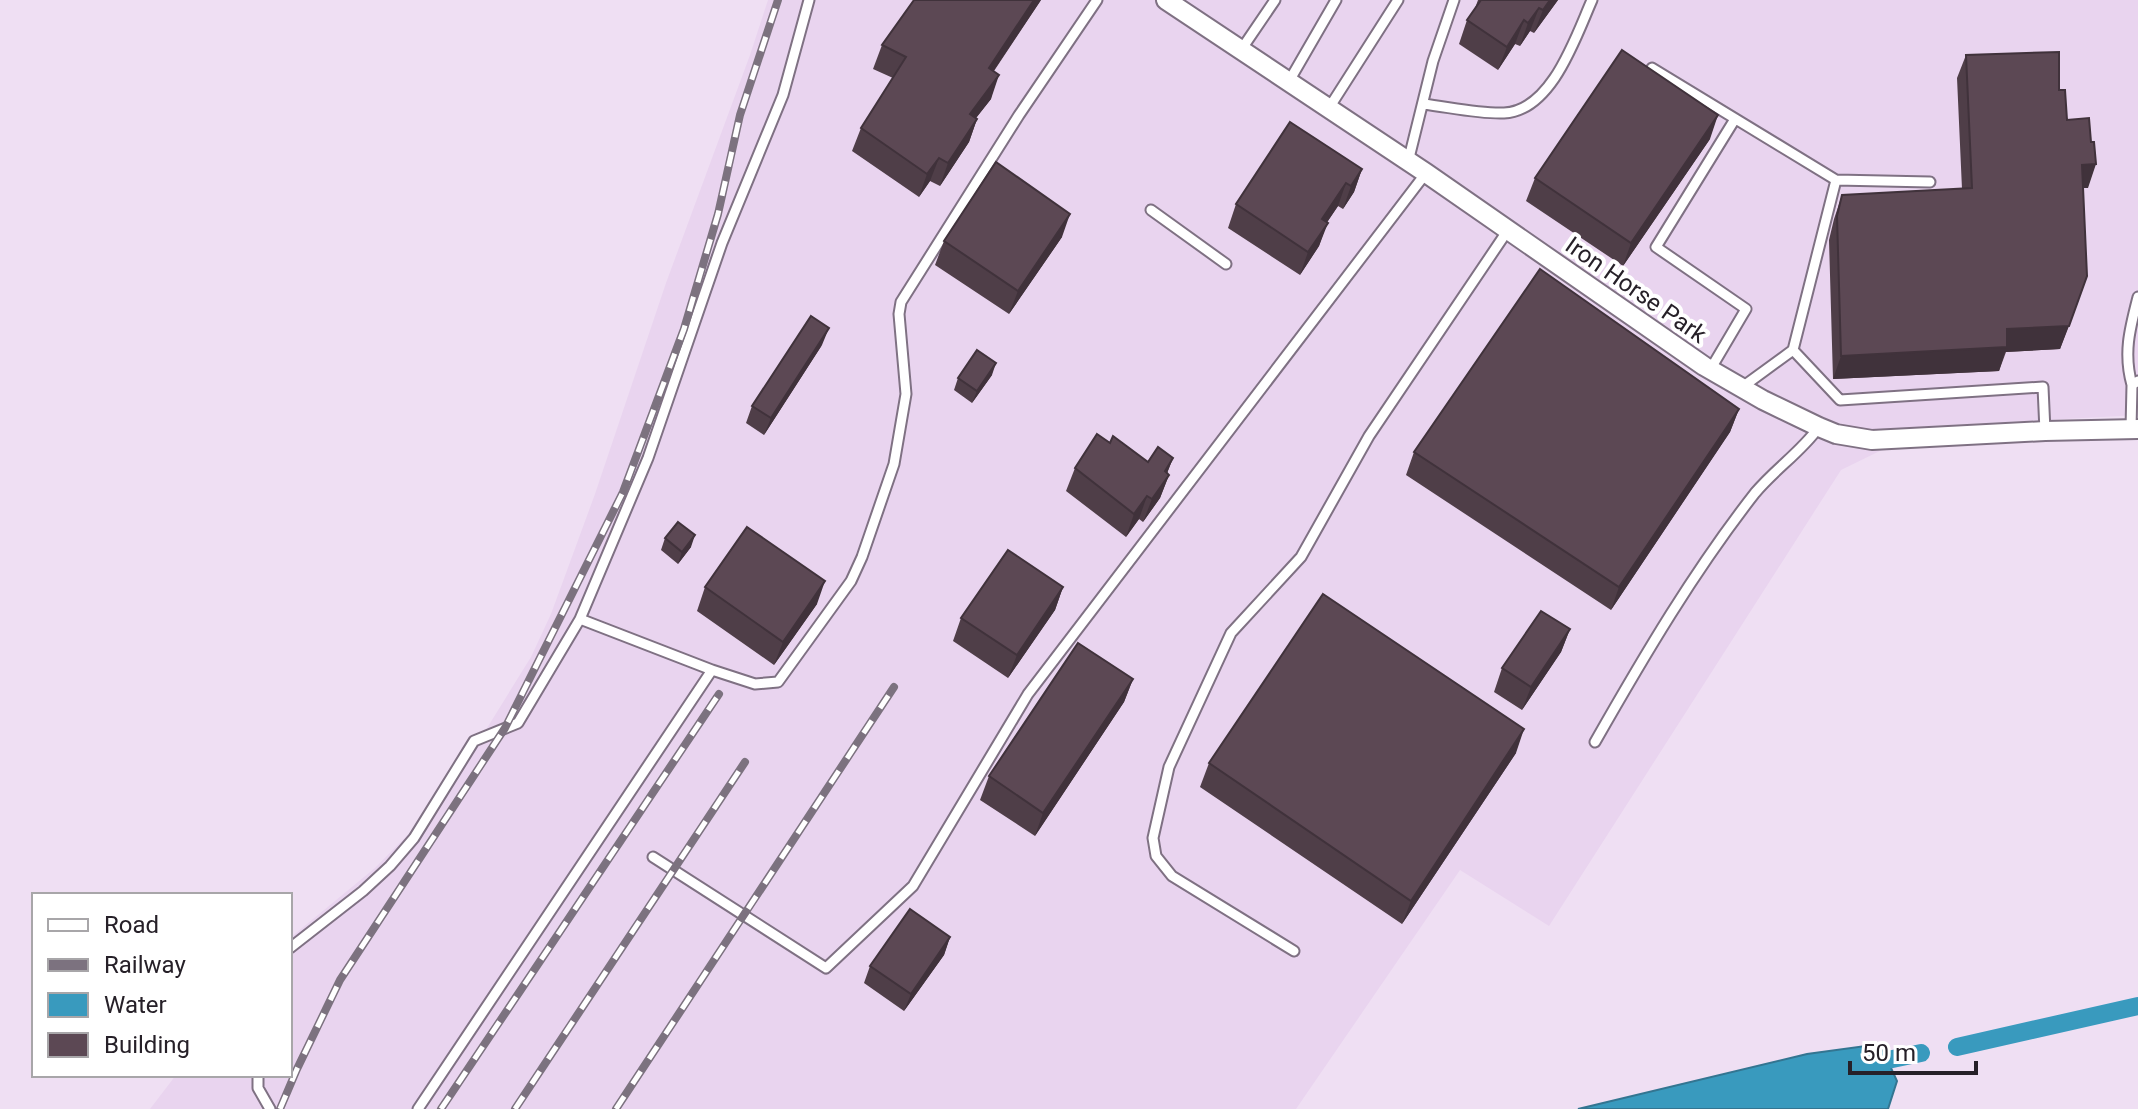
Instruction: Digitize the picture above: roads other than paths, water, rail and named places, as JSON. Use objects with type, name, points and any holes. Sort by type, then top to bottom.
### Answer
[{"type":"street","name":"Iron Horse Park","points":[[1166,0],[1426,173],[1710,370],[1819,427],[1836,434],[1872,440],[2134,429]]},
{"type":"lane","points":[[292,946],[390,866],[414,838],[474,741],[518,723],[580,619],[648,458],[722,243],[783,95],[809,0]]},
{"type":"lane","points":[[580,619],[755,684],[778,682],[851,581],[894,464],[906,394],[899,327],[901,302],[1019,115],[1097,0]]},
{"type":"lane","points":[[1241,50],[1275,0]]},
{"type":"lane","points":[[1288,83],[1336,0]]},
{"type":"lane","points":[[1328,109],[1398,0]]},
{"type":"lane","points":[[1408,162],[1433,61],[1454,0]]},
{"type":"lane","points":[[1423,104],[1506,113],[1525,106],[1558,75],[1592,0]]},
{"type":"lane","points":[[1652,68],[1836,180],[1930,182]]},
{"type":"lane","points":[[1710,370],[1746,309],[1656,247],[1735,119]]},
{"type":"lane","points":[[653,857],[826,968],[913,886],[1028,694],[1426,173]]},
{"type":"lane","points":[[1741,388],[1793,350],[1836,180]]},
{"type":"lane","points":[[1151,210],[1226,264]]},
{"type":"lane","points":[[1294,951],[1172,876],[1156,856],[1153,838],[1169,767],[1231,633],[1301,557],[1369,436],[1508,230]]},
{"type":"lane","points":[[2134,429],[2135,383],[2126,365],[2130,328],[2138,297]]},
{"type":"lane","points":[[1793,350],[1840,400],[2043,387],[2045,431]]},
{"type":"lane","points":[[1595,742],[1662,625],[1754,495],[1774,470],[1807,443],[1819,427]]},
{"type":"lane","points":[[418,1109],[712,670]]},
{"type":"lane","points":[[258,1077],[258,1088],[270,1109]]},
{"type":"water","points":[[1880,1044],[1897,1081],[1888,1109],[1578,1109],[1807,1054]]},
{"type":"waterway","points":[[1957,1047],[2138,1006]]},
{"type":"waterway","points":[[1864,1065],[1921,1053]]},
{"type":"railway","points":[[280,1109],[340,980],[505,728],[623,492],[684,329],[718,214],[740,115],[778,0]]},
{"type":"railway","points":[[616,1109],[894,687]]},
{"type":"railway","points":[[441,1109],[719,694]]},
{"type":"railway","points":[[515,1109],[745,762]]}]
